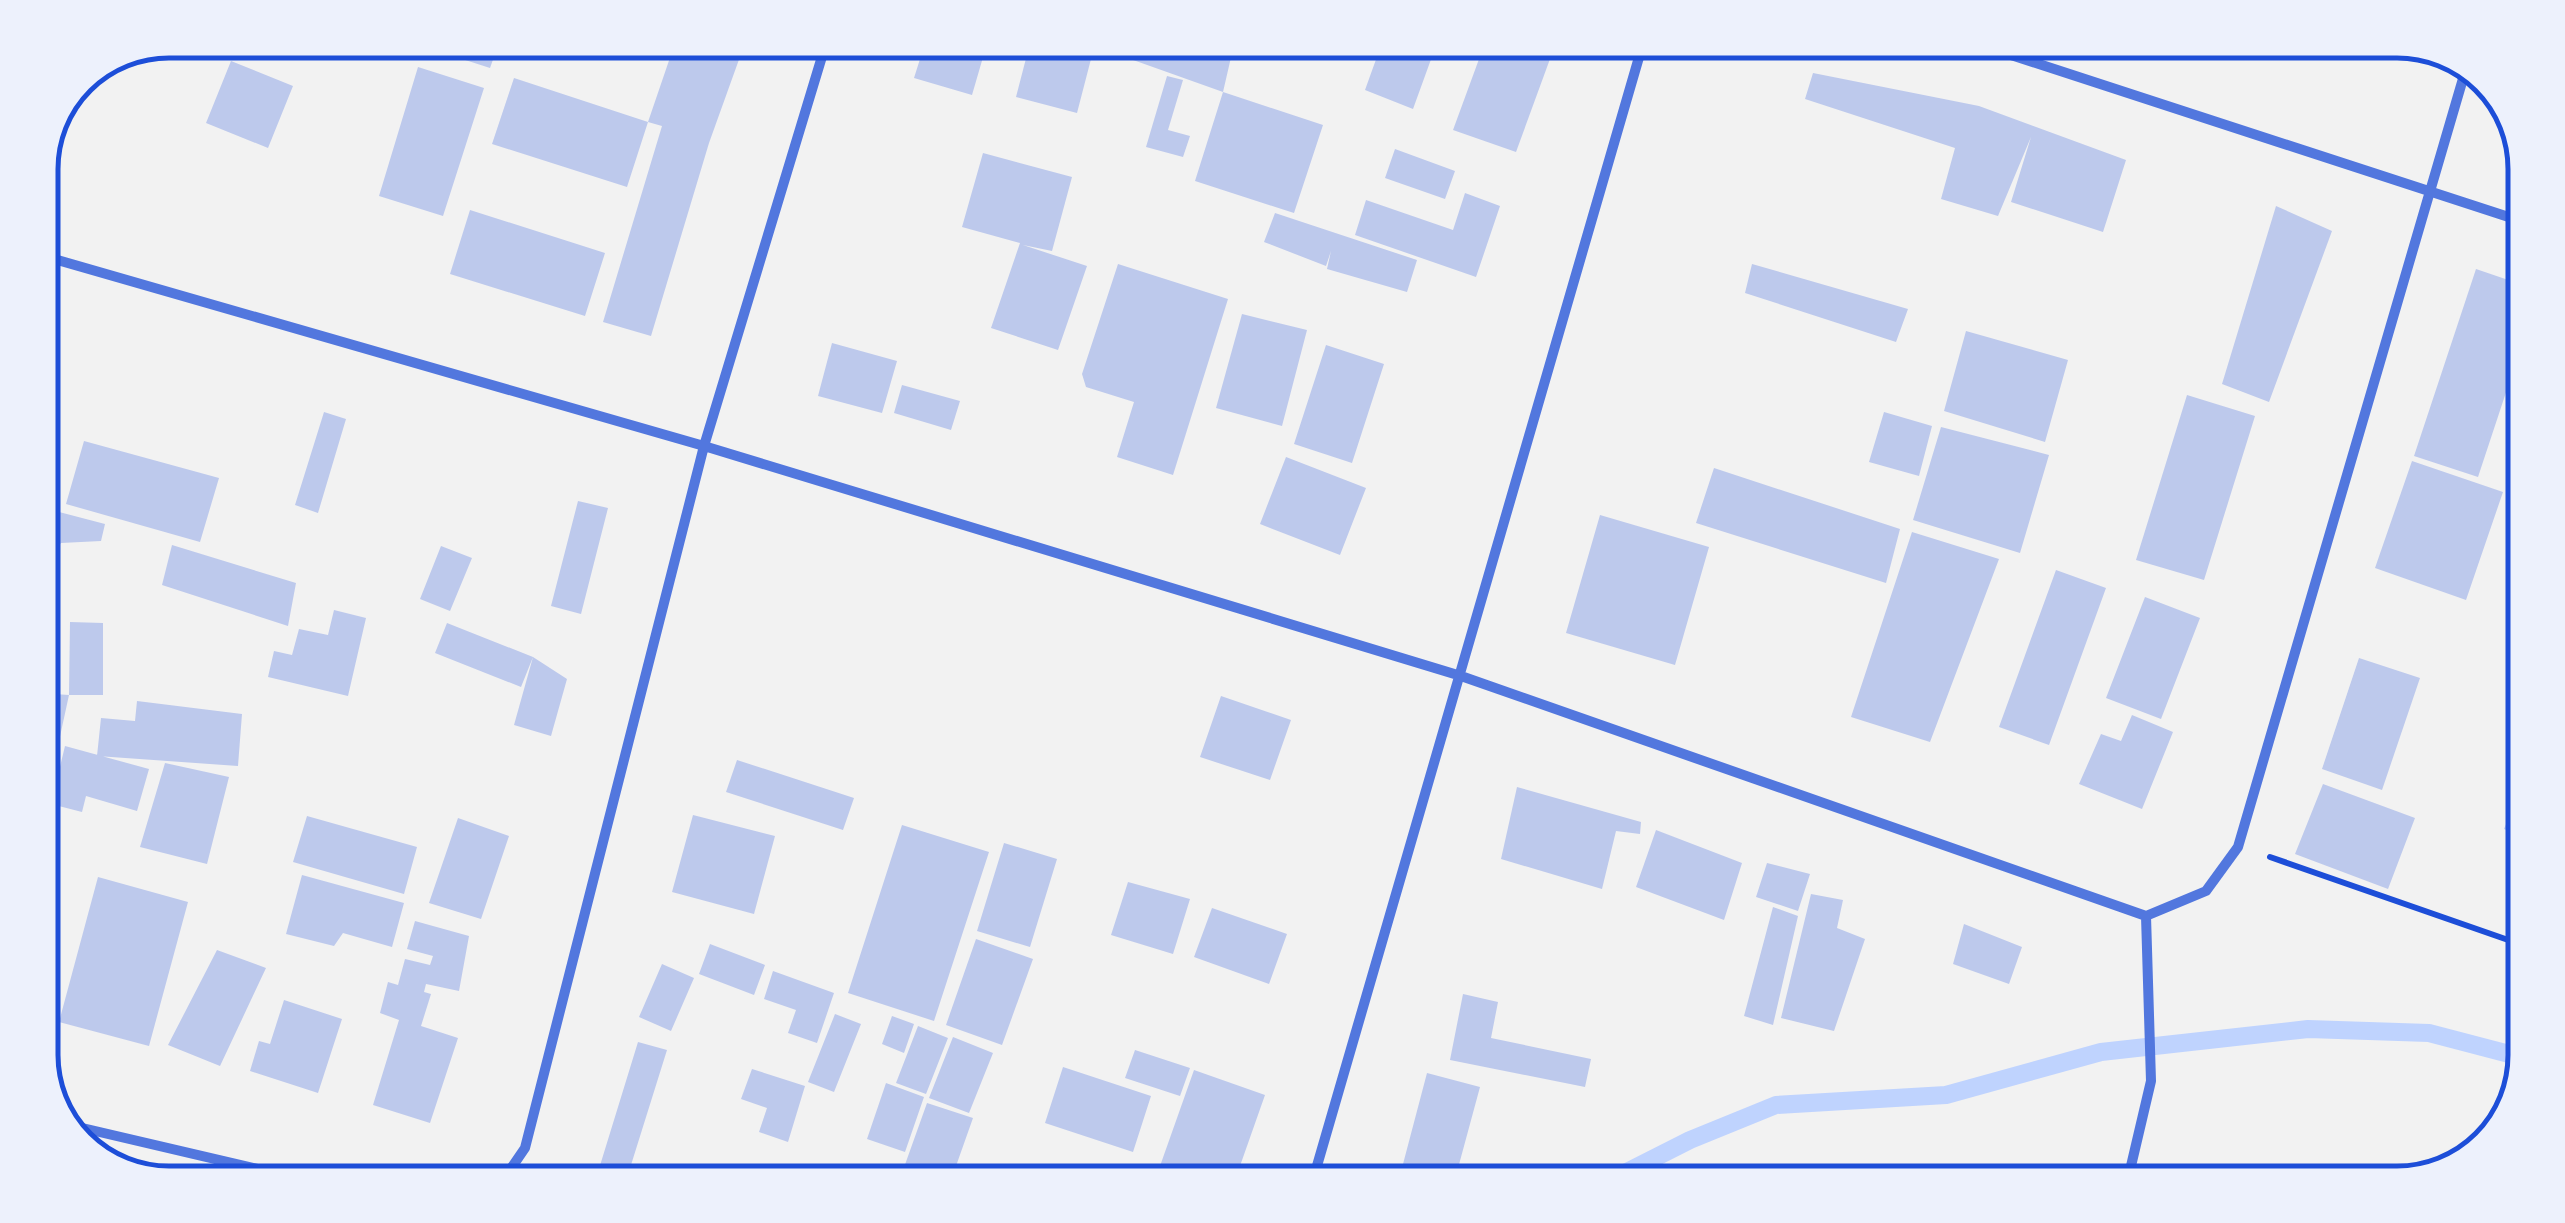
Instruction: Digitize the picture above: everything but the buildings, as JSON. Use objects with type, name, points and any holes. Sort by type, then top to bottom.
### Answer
[{"type":"street","points":[[513,1166],[526,1148],[704,446],[822,57]]},
{"type":"street","points":[[1317,1166],[1639,57]]},
{"type":"street","points":[[2017,57],[2507,217]]},
{"type":"street","points":[[58,260],[704,446],[1461,676],[2146,916],[2206,892],[2238,847],[2463,79]]},
{"type":"street","points":[[2131,1166],[2151,1082],[2146,916]]},
{"type":"street","points":[[86,1129],[245,1166]]},
{"type":"path","points":[[2238,847],[2508,940]]},
{"type":"waterway","points":[[1639,1166],[1776,1105],[1946,1095],[2101,1052],[2308,1029],[2429,1033],[2508,1054]]}]
